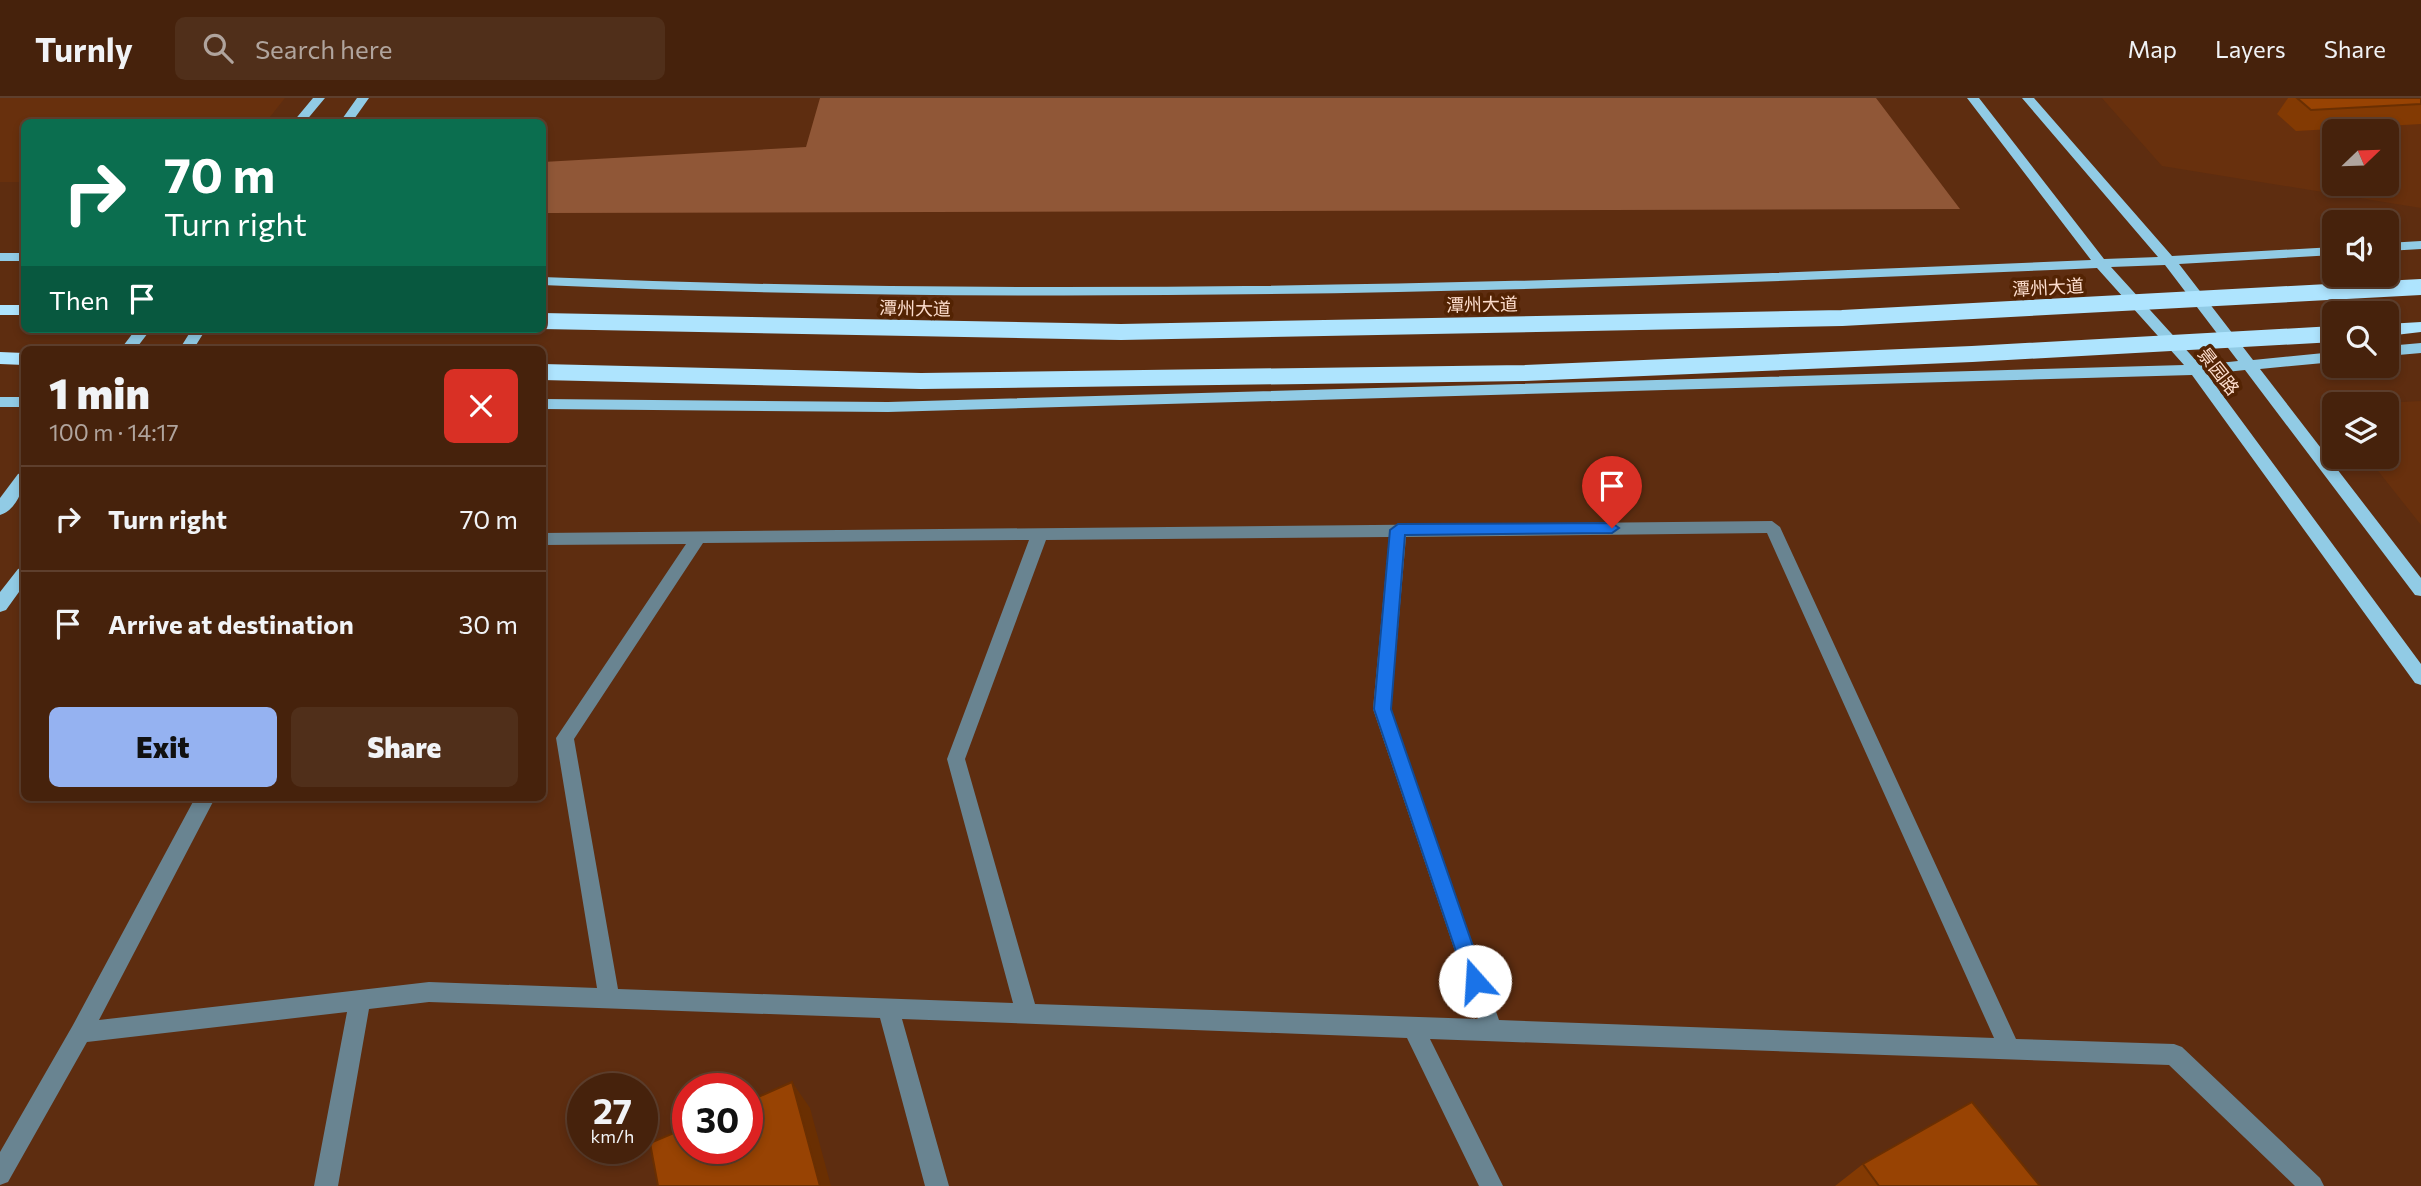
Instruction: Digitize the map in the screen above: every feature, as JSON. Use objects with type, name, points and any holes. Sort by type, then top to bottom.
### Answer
[{"type":"highway","name":"潭州大道","points":[[546,321],[1121,332],[1842,318],[2421,287]]},
{"type":"highway","points":[[0,310],[21,310]]},
{"type":"highway","points":[[2399,329],[2421,327]]},
{"type":"highway","points":[[546,372],[921,381],[1511,373],[1972,354],[2322,335]]},
{"type":"highway","points":[[0,358],[21,359]]},
{"type":"main road","points":[[302,119],[319,98]]},
{"type":"main road","points":[[348,119],[363,98]]},
{"type":"main road","name":"景园路","points":[[1973,98],[2099,263],[2196,370],[2421,678]]},
{"type":"main road","name":"景园路","points":[[2028,98],[2170,262],[2421,590]]},
{"type":"main road","points":[[2399,246],[2421,245]]},
{"type":"main road","name":"潭州大道","points":[[546,281],[699,289],[937,292],[1462,289],[2170,262],[2322,252]]},
{"type":"main road","points":[[0,257],[21,257]]},
{"type":"main road","points":[[2399,350],[2421,348]]},
{"type":"main road","points":[[546,404],[888,408],[2196,370],[2322,358]]},
{"type":"main road","points":[[0,402],[21,402]]},
{"type":"main road","points":[[0,509],[21,482]]},
{"type":"main road","points":[[0,605],[21,577]]},
{"type":"street","points":[[546,539],[1772,527],[2010,1049]]},
{"type":"street","points":[[1398,530],[1382,709],[1492,1030]]},
{"type":"street","points":[[1027,1014],[956,759],[1040,534]]},
{"type":"street","points":[[609,999],[565,738],[699,537]]},
{"type":"street","points":[[0,1174],[80,1032],[203,801]]},
{"type":"street","points":[[80,1032],[429,992],[2174,1055],[2312,1186]]},
{"type":"street","points":[[326,1186],[360,999]]},
{"type":"street","points":[[888,1009],[937,1186]]},
{"type":"street","points":[[1413,1028],[1491,1186]]},
{"type":"shaded area","points":[[0,98],[285,98],[268,119],[21,119],[21,182],[0,182]]},
{"type":"shaded area","points":[[820,98],[1876,98],[1960,209],[546,213],[546,162],[806,147]]},
{"type":"shaded area","points":[[2102,98],[2421,98],[2421,208],[2347,196],[2399,196],[2399,119],[2322,119],[2322,192],[2162,166]]},
{"type":"shaded area","points":[[2421,401],[2421,525],[2377,469],[2399,469],[2399,402]]},
{"type":"building","points":[[2297,98],[2421,98],[2421,104],[2311,110]]},
{"type":"building","points":[[792,1082],[820,1186],[658,1186],[654,1164],[658,1164],[658,1140],[672,1134],[672,1164],[763,1164],[763,1095]]},
{"type":"building","points":[[1972,1102],[2040,1186],[1879,1186],[1863,1164]]},
{"type":"route","points":[[1475,981],[1382,709],[1398,530],[1612,528]]}]
